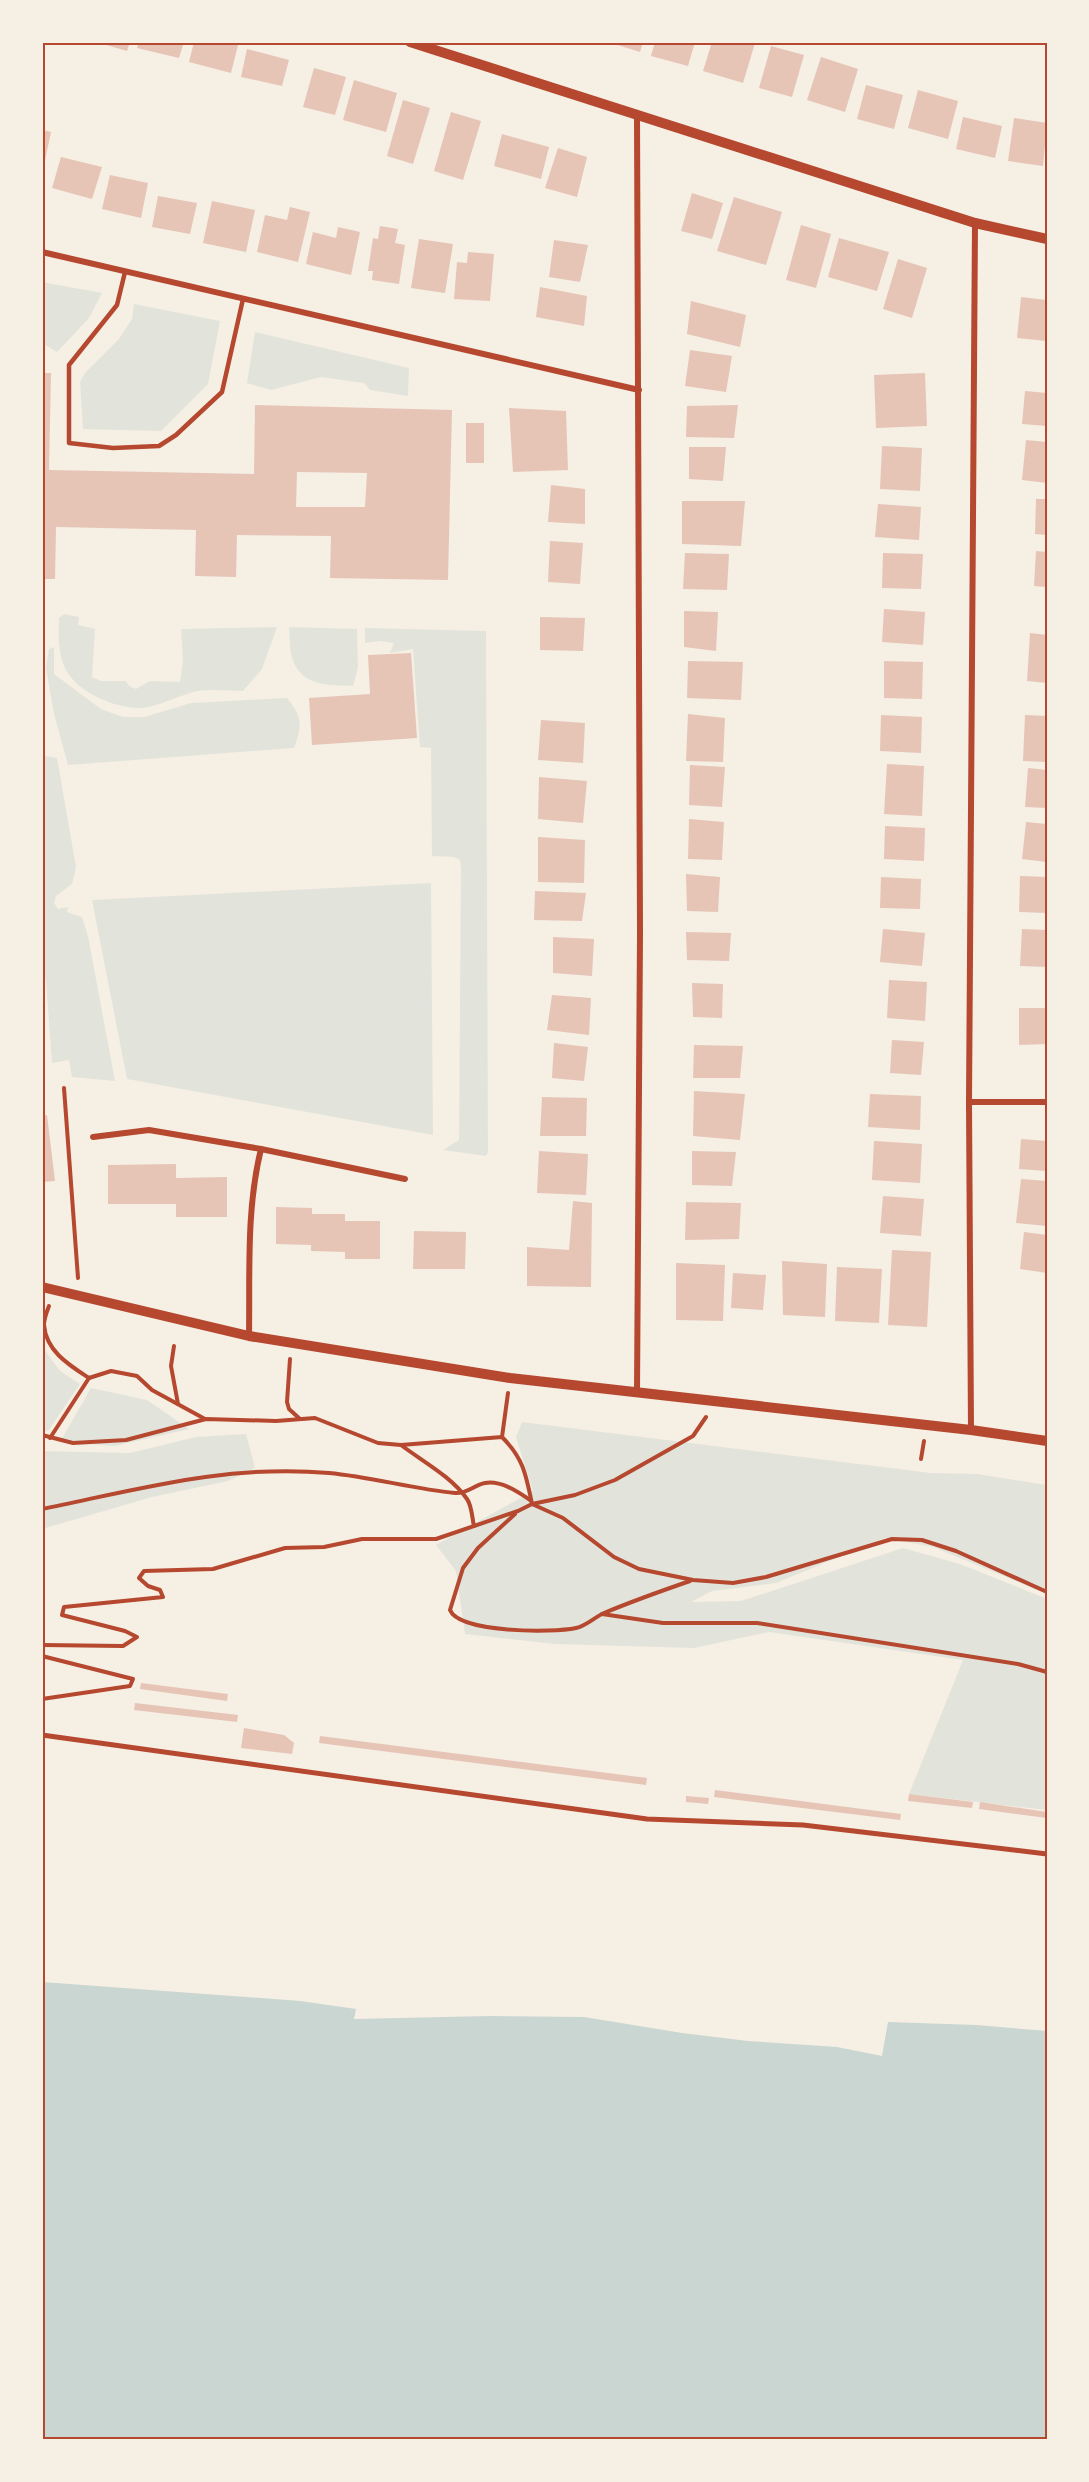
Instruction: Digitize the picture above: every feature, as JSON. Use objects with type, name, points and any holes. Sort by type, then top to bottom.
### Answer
[{"type":"street","points":[[410,42],[975,224],[1047,239]]},
{"type":"street","points":[[637,114],[640,944],[637,1393]]},
{"type":"street","points":[[971,1430],[969,1102],[975,224]]},
{"type":"street","points":[[42,252],[639,390]]},
{"type":"street","points":[[969,1102],[1047,1102]]},
{"type":"street","points":[[93,1137],[149,1130],[261,1149],[405,1179]]},
{"type":"street","points":[[249,1336],[252,1207],[261,1149]]},
{"type":"street","points":[[42,1287],[80,1294],[249,1336],[510,1378],[971,1430],[1047,1441]]},
{"type":"street","points":[[42,1735],[646,1819],[803,1826],[1047,1854]]},
{"type":"lane","points":[[125,272],[117,304],[69,365],[69,443],[113,448],[159,446],[176,435],[222,392],[243,299]]},
{"type":"path","points":[[64,1088],[80,1294]]},
{"type":"path","points":[[47,1314],[44,1324],[50,1346],[66,1363],[89,1378]]},
{"type":"path","points":[[174,1346],[171,1366],[178,1404]]},
{"type":"path","points":[[50,1438],[89,1378],[111,1371],[137,1376],[152,1390],[206,1419]]},
{"type":"path","points":[[288,1376],[287,1402],[289,1409],[300,1419]]},
{"type":"path","points":[[502,1437],[510,1378]]},
{"type":"path","points":[[693,1580],[602,1614],[578,1628],[528,1631],[463,1622],[452,1616],[450,1610],[463,1568],[478,1548],[518,1511],[531,1502],[575,1496],[625,1474],[693,1436],[716,1401]]},
{"type":"path","points":[[42,1435],[73,1443],[126,1440],[206,1419],[315,1419],[378,1443],[400,1445],[502,1437],[516,1451],[527,1478],[531,1502]]},
{"type":"path","points":[[921,1459],[925,1437]]},
{"type":"path","points":[[400,1445],[455,1485],[468,1501],[474,1526]]},
{"type":"path","points":[[42,1509],[133,1488],[222,1473],[329,1473],[462,1493],[485,1483],[512,1488],[531,1502],[563,1518],[614,1557],[639,1569],[693,1580],[733,1583],[766,1577],[892,1539],[922,1540],[956,1551],[1047,1592]]},
{"type":"path","points":[[42,1645],[123,1646],[137,1638],[125,1631],[62,1615],[64,1607],[163,1597],[160,1590],[148,1586],[139,1578],[144,1571],[213,1569],[285,1548],[324,1547],[362,1539],[435,1539],[518,1511]]},
{"type":"path","points":[[602,1614],[663,1623],[757,1623],[1018,1664],[1047,1672]]},
{"type":"path","points":[[42,1656],[134,1679],[130,1686],[42,1699]]},
{"type":"shaded area","points":[[42,282],[102,293],[89,318],[57,352],[42,343]]},
{"type":"shaded area","points":[[134,304],[220,321],[208,384],[161,431],[83,429],[80,382],[85,373],[119,339],[132,319]]},
{"type":"shaded area","points":[[255,332],[409,368],[408,396],[370,390],[364,383],[321,377],[271,390],[247,383]]},
{"type":"shaded area","points":[[64,614],[79,617],[78,625],[95,629],[92,677],[101,681],[126,681],[129,686],[136,689],[150,681],[180,682],[183,660],[181,629],[277,627],[262,669],[243,691],[197,691],[149,707],[139,708],[104,700],[82,688],[73,680],[64,666],[59,646],[59,618]]},
{"type":"shaded area","points":[[289,627],[357,629],[358,667],[353,686],[318,683],[303,675],[297,669],[292,656]]},
{"type":"shaded area","points":[[365,628],[486,631],[488,1152],[486,1156],[443,1150],[459,1140],[461,869],[460,860],[454,857],[432,856],[431,748],[420,747],[413,649],[390,653],[394,643],[380,641],[365,643]]},
{"type":"shaded area","points":[[54,647],[54,674],[101,709],[123,717],[144,717],[191,703],[287,698],[300,722],[294,748],[68,765],[54,714],[46,668],[49,649]]},
{"type":"shaded area","points":[[44,756],[57,758],[76,867],[72,884],[56,896],[54,903],[58,909],[68,907],[67,912],[82,917],[88,936],[115,1081],[72,1077],[69,1060],[52,1063],[46,981],[42,958],[42,758]]},
{"type":"shaded area","points":[[431,883],[433,1135],[127,1079],[92,900]]},
{"type":"shaded area","points":[[42,1346],[60,1371],[80,1384],[48,1431],[42,1429]]},
{"type":"shaded area","points":[[91,1388],[147,1400],[189,1429],[115,1446],[60,1442]]},
{"type":"shaded area","points":[[522,1422],[931,1473],[977,1474],[1047,1485],[1047,1594],[933,1547],[885,1538],[776,1583],[712,1591],[691,1602],[741,1601],[903,1548],[960,1564],[1047,1599],[1047,1810],[909,1794],[963,1660],[769,1632],[694,1648],[555,1644],[465,1634],[456,1571],[436,1545],[533,1491],[516,1437]]},
{"type":"shaded area","points":[[246,1434],[255,1468],[228,1481],[152,1497],[42,1529],[42,1451],[130,1453],[196,1437]]},
{"type":"shaded area","points":[[42,1982],[300,2001],[356,2009],[354,2019],[491,2016],[584,2017],[682,2033],[748,2041],[837,2047],[882,2056],[888,2022],[976,2025],[1047,2031],[1047,2440],[42,2440]]},
{"type":"building","points":[[96,42],[130,42],[127,51]]},
{"type":"building","points":[[139,42],[184,42],[179,58],[137,48]]},
{"type":"building","points":[[194,42],[227,42],[238,45],[231,73],[189,62]]},
{"type":"building","points":[[608,42],[643,42],[640,52]]},
{"type":"building","points":[[655,42],[695,42],[688,66],[651,56]]},
{"type":"building","points":[[712,42],[755,43],[743,83],[703,71]]},
{"type":"building","points":[[771,46],[804,55],[792,97],[759,88]]},
{"type":"building","points":[[247,49],[289,60],[282,86],[241,77]]},
{"type":"building","points":[[821,57],[858,69],[845,112],[807,100]]},
{"type":"building","points":[[314,68],[346,77],[335,115],[303,107]]},
{"type":"building","points":[[354,80],[397,93],[386,132],[343,120]]},
{"type":"building","points":[[866,85],[903,95],[894,129],[857,119]]},
{"type":"building","points":[[918,90],[958,101],[948,139],[908,128]]},
{"type":"building","points":[[403,100],[430,108],[413,164],[387,156]]},
{"type":"building","points":[[451,112],[481,121],[463,180],[434,171]]},
{"type":"building","points":[[963,117],[1002,126],[995,158],[956,149]]},
{"type":"building","points":[[1014,118],[1047,123],[1043,166],[1008,161]]},
{"type":"building","points":[[42,130],[51,132],[43,170],[42,170]]},
{"type":"building","points":[[502,134],[549,147],[541,179],[494,166]]},
{"type":"building","points":[[558,148],[587,157],[577,197],[545,188]]},
{"type":"building","points":[[61,157],[102,167],[92,199],[52,188]]},
{"type":"building","points":[[110,175],[148,183],[141,218],[102,209]]},
{"type":"building","points":[[692,193],[723,203],[712,239],[681,231]]},
{"type":"building","points":[[158,196],[197,203],[190,234],[152,227]]},
{"type":"building","points":[[734,197],[782,212],[766,265],[717,251]]},
{"type":"building","points":[[212,201],[255,210],[246,252],[203,243]]},
{"type":"building","points":[[290,207],[310,212],[298,262],[257,252],[265,215],[287,220]]},
{"type":"building","points":[[801,225],[831,234],[816,288],[786,280]]},
{"type":"building","points":[[380,226],[398,229],[395,243],[405,245],[399,284],[372,280],[373,271],[368,271],[373,238],[378,239]]},
{"type":"building","points":[[338,227],[360,232],[351,275],[306,264],[313,232],[336,238]]},
{"type":"building","points":[[839,238],[889,252],[877,291],[828,277]]},
{"type":"building","points":[[419,239],[453,244],[445,293],[411,288]]},
{"type":"building","points":[[554,240],[588,245],[580,282],[549,277]]},
{"type":"building","points":[[468,252],[494,254],[490,301],[454,299],[457,262],[467,263]]},
{"type":"building","points":[[898,259],[927,268],[912,318],[883,309]]},
{"type":"building","points":[[540,287],[587,296],[584,326],[536,317]]},
{"type":"building","points":[[1021,297],[1047,300],[1047,341],[1017,338]]},
{"type":"building","points":[[691,301],[746,315],[740,347],[687,334]]},
{"type":"building","points":[[690,350],[732,356],[726,392],[685,386]]},
{"type":"building","points":[[42,373],[51,373],[49,470],[254,474],[255,405],[452,410],[448,580],[330,578],[331,536],[237,535],[236,577],[195,576],[196,530],[56,527],[55,579],[42,579]],"holes":[[[297,472],[367,473],[365,507],[296,507]]]},
{"type":"building","points":[[925,373],[927,426],[876,428],[874,375]]},
{"type":"building","points":[[1025,391],[1047,393],[1047,426],[1022,424]]},
{"type":"building","points":[[738,405],[734,438],[686,437],[687,406]]},
{"type":"building","points":[[509,408],[566,411],[568,470],[513,472]]},
{"type":"building","points":[[466,423],[484,423],[484,463],[466,463]]},
{"type":"building","points":[[1026,440],[1047,442],[1047,483],[1022,480]]},
{"type":"building","points":[[882,446],[922,448],[920,491],[880,489]]},
{"type":"building","points":[[689,447],[726,447],[723,481],[689,479]]},
{"type":"building","points":[[551,485],[585,489],[585,524],[548,522]]},
{"type":"building","points":[[1036,499],[1047,499],[1047,535],[1035,534]]},
{"type":"building","points":[[682,501],[745,501],[741,546],[682,544]]},
{"type":"building","points":[[878,504],[921,507],[919,540],[875,537]]},
{"type":"building","points":[[550,541],[583,543],[580,584],[548,582]]},
{"type":"building","points":[[1036,551],[1047,552],[1047,587],[1034,586]]},
{"type":"building","points":[[685,553],[729,554],[727,590],[683,589]]},
{"type":"building","points":[[883,553],[923,554],[921,589],[882,588]]},
{"type":"building","points":[[884,609],[925,612],[923,645],[882,642]]},
{"type":"building","points":[[684,611],[718,612],[716,651],[684,647]]},
{"type":"building","points":[[540,617],[585,618],[583,651],[540,650]]},
{"type":"building","points":[[1030,633],[1047,635],[1047,683],[1027,681]]},
{"type":"building","points":[[411,653],[417,738],[312,745],[309,698],[370,694],[368,655]]},
{"type":"building","points":[[688,661],[743,662],[741,700],[687,698]]},
{"type":"building","points":[[884,661],[923,662],[922,699],[884,698]]},
{"type":"building","points":[[688,714],[725,718],[723,762],[686,761]]},
{"type":"building","points":[[881,715],[922,717],[921,753],[880,751]]},
{"type":"building","points":[[1025,715],[1047,716],[1047,762],[1023,761]]},
{"type":"building","points":[[541,720],[585,723],[583,763],[538,760]]},
{"type":"building","points":[[887,764],[924,766],[922,816],[884,814]]},
{"type":"building","points":[[690,765],[725,767],[722,807],[689,805]]},
{"type":"building","points":[[1028,768],[1047,770],[1047,808],[1025,807]]},
{"type":"building","points":[[539,777],[587,781],[583,823],[538,819]]},
{"type":"building","points":[[689,819],[724,822],[722,860],[688,859]]},
{"type":"building","points":[[1026,822],[1047,824],[1047,862],[1022,859]]},
{"type":"building","points":[[885,826],[925,828],[924,861],[884,859]]},
{"type":"building","points":[[538,837],[585,840],[584,883],[538,882]]},
{"type":"building","points":[[686,874],[720,877],[718,912],[687,911]]},
{"type":"building","points":[[1020,876],[1047,877],[1047,913],[1019,912]]},
{"type":"building","points":[[881,877],[921,879],[920,909],[880,908]]},
{"type":"building","points":[[535,891],[586,893],[582,921],[534,920]]},
{"type":"building","points":[[883,929],[925,933],[922,966],[880,962]]},
{"type":"building","points":[[1022,929],[1047,930],[1047,967],[1020,966]]},
{"type":"building","points":[[686,932],[731,933],[729,961],[687,960]]},
{"type":"building","points":[[553,937],[594,939],[592,976],[553,973]]},
{"type":"building","points":[[889,980],[927,982],[925,1021],[887,1018]]},
{"type":"building","points":[[692,983],[723,984],[722,1018],[693,1017]]},
{"type":"building","points":[[552,995],[591,998],[589,1035],[547,1030]]},
{"type":"building","points":[[1019,1008],[1047,1008],[1047,1044],[1019,1045]]},
{"type":"building","points":[[892,1040],[924,1042],[921,1075],[890,1073]]},
{"type":"building","points":[[554,1043],[588,1047],[584,1081],[552,1078]]},
{"type":"building","points":[[694,1045],[743,1046],[740,1078],[693,1078]]},
{"type":"building","points":[[694,1091],[745,1094],[740,1140],[693,1136]]},
{"type":"building","points":[[870,1094],[921,1096],[920,1130],[868,1127]]},
{"type":"building","points":[[542,1097],[587,1098],[586,1136],[540,1136]]},
{"type":"building","points":[[47,1115],[55,1181],[42,1182],[42,1116]]},
{"type":"building","points":[[1021,1139],[1047,1141],[1047,1171],[1019,1169]]},
{"type":"building","points":[[874,1141],[922,1144],[920,1183],[872,1180]]},
{"type":"building","points":[[539,1151],[588,1154],[586,1195],[537,1193]]},
{"type":"building","points":[[692,1151],[736,1152],[732,1186],[692,1185]]},
{"type":"building","points":[[176,1164],[176,1178],[227,1177],[227,1217],[176,1217],[176,1204],[108,1204],[108,1165]]},
{"type":"building","points":[[1021,1179],[1047,1181],[1047,1226],[1016,1223]]},
{"type":"building","points":[[883,1196],[924,1199],[921,1236],[880,1233]]},
{"type":"building","points":[[573,1201],[592,1203],[591,1287],[527,1286],[527,1247],[569,1250]]},
{"type":"building","points":[[686,1202],[741,1203],[739,1239],[685,1240]]},
{"type":"building","points":[[276,1207],[312,1208],[312,1214],[345,1214],[345,1221],[380,1221],[380,1259],[345,1259],[345,1252],[311,1251],[311,1245],[276,1244]]},
{"type":"building","points":[[414,1231],[466,1232],[465,1269],[413,1269]]},
{"type":"building","points":[[1024,1232],[1047,1235],[1047,1273],[1020,1269]]},
{"type":"building","points":[[892,1250],[931,1252],[927,1327],[888,1325]]},
{"type":"building","points":[[782,1261],[827,1264],[825,1317],[783,1315]]},
{"type":"building","points":[[676,1263],[725,1265],[723,1321],[676,1320]]},
{"type":"building","points":[[837,1267],[882,1269],[879,1323],[835,1321]]},
{"type":"building","points":[[733,1273],[766,1275],[763,1310],[731,1308]]},
{"type":"building","points":[[141,1683],[228,1694],[227,1701],[140,1689]]},
{"type":"building","points":[[135,1703],[238,1715],[237,1722],[134,1710]]},
{"type":"building","points":[[244,1728],[284,1735],[294,1743],[292,1754],[241,1748]]},
{"type":"building","points":[[320,1736],[647,1778],[646,1785],[319,1743]]},
{"type":"building","points":[[715,1790],[901,1814],[900,1820],[714,1797]]},
{"type":"building","points":[[909,1794],[973,1802],[972,1808],[908,1801]]},
{"type":"building","points":[[686,1796],[709,1798],[708,1804],[686,1802]]},
{"type":"building","points":[[980,1802],[1047,1812],[1047,1818],[979,1809]]}]
